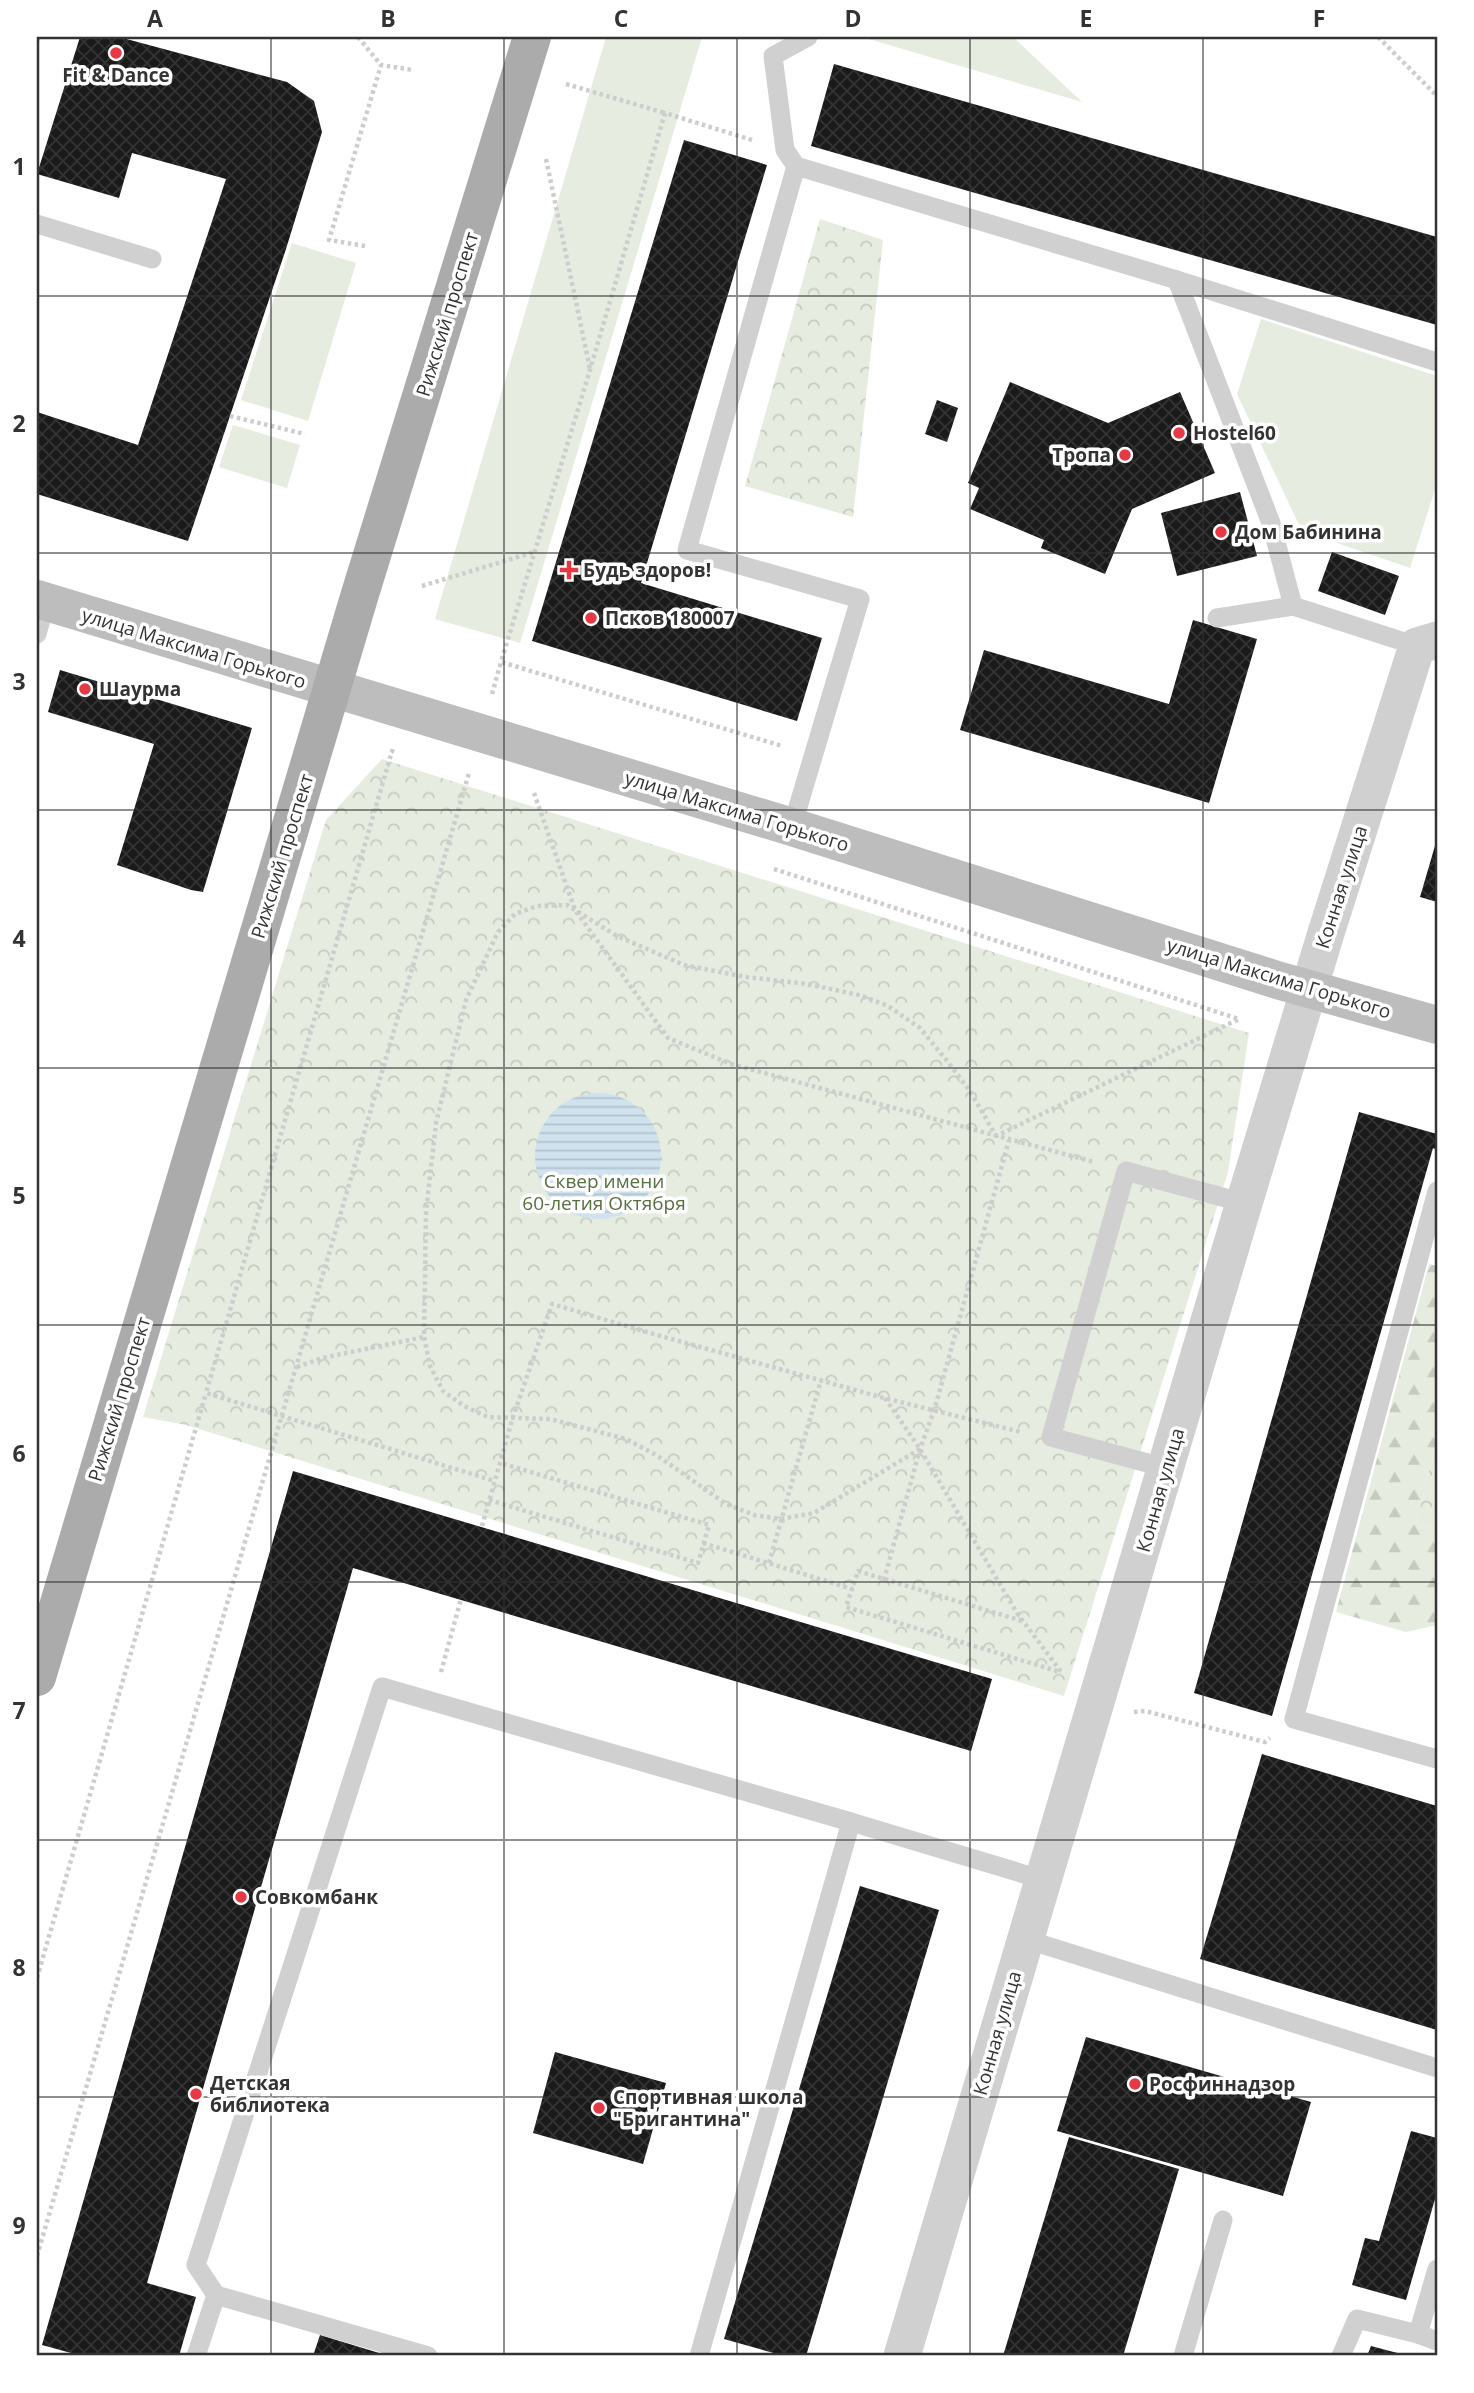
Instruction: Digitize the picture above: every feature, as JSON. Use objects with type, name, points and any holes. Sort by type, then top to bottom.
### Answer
[{"type":"main road","name":"Рижский проспект","points":[[37,1677],[332,690],[532,37]]},
{"type":"main road","name":"улица Максима Горького","points":[[40,612],[332,690],[792,827],[1309,988],[1437,1025]]},
{"type":"street","name":"Конная улица","points":[[902,2356],[1309,988],[1427,643]]},
{"type":"lane","points":[[792,827],[860,599],[687,550],[790,158],[772,56],[808,37]]},
{"type":"lane","points":[[790,158],[1437,362]]},
{"type":"lane","points":[[37,223],[152,259]]},
{"type":"lane","points":[[1177,280],[1271,523],[1293,607]]},
{"type":"lane","points":[[1217,618],[1293,607],[1427,643]]},
{"type":"lane","points":[[1166,1468],[1051,1437],[1126,1171],[1244,1202]]},
{"type":"lane","points":[[1437,1191],[1294,1719],[1437,1759]]},
{"type":"lane","points":[[428,2356],[215,2295],[196,2265],[382,1687],[1044,1880]]},
{"type":"lane","points":[[699,2356],[851,1822]]},
{"type":"lane","points":[[1025,1939],[1437,2068]]},
{"type":"lane","points":[[1183,2356],[1223,2220]]},
{"type":"lane","points":[[1418,2334],[1437,2269]]},
{"type":"lane","points":[[196,2356],[215,2295]]},
{"type":"lane","points":[[1341,2356],[1357,2319],[1437,2341]]},
{"type":"path","points":[[358,37],[381,65],[413,70]]},
{"type":"path","points":[[1378,37],[1437,96]]},
{"type":"path","points":[[365,246],[329,240],[381,65]]},
{"type":"path","points":[[566,84],[664,113],[790,158]]},
{"type":"path","points":[[492,694],[664,113]]},
{"type":"path","points":[[546,159],[590,370]]},
{"type":"path","points":[[230,416],[305,434]]},
{"type":"path","points":[[422,586],[534,552]]},
{"type":"path","points":[[501,662],[813,756]]},
{"type":"path","points":[[37,1978],[391,751],[404,755]]},
{"type":"path","points":[[456,769],[482,777]]},
{"type":"path","points":[[37,2256],[469,773]]},
{"type":"path","points":[[546,795],[533,791],[575,910],[668,1038],[731,1064],[1087,1160]]},
{"type":"path","points":[[768,867],[1239,1019],[996,1136]]},
{"type":"path","points":[[920,1449],[814,1513],[781,1519],[754,1515],[726,1504],[658,1455],[626,1439],[550,1419],[488,1417],[464,1406],[443,1391],[430,1366],[424,1337],[426,1212],[436,1123],[466,999],[498,932],[515,914],[537,906],[567,905],[617,936],[684,965],[746,977],[807,984],[859,995],[888,1006],[920,1028],[971,1091],[996,1136]]},
{"type":"path","points":[[884,1580],[1009,1140]]},
{"type":"path","points":[[482,1526],[513,1417],[552,1304],[884,1398],[1016,1431],[1051,1437]]},
{"type":"path","points":[[296,1367],[322,1358],[424,1337]]},
{"type":"path","points":[[769,1563],[821,1380]]},
{"type":"path","points":[[206,1393],[495,1481]]},
{"type":"path","points":[[884,1398],[920,1449],[1022,1622],[1093,1715],[1145,1711],[1265,1742],[1294,1719]]},
{"type":"path","points":[[489,1500],[698,1563],[709,1525],[500,1463]]},
{"type":"path","points":[[703,1543],[852,1589]]},
{"type":"path","points":[[1022,1622],[858,1572],[846,1607],[1061,1672]]},
{"type":"path","points":[[433,1700],[461,1599]]},
{"type":"green space","points":[[606,37],[702,37],[520,643],[435,619]]},
{"type":"green space","points":[[862,37],[1013,37],[1082,102]]},
{"type":"green space","points":[[820,219],[883,240],[853,517],[745,486]]},
{"type":"green space","points":[[292,243],[356,263],[308,421],[241,400]]},
{"type":"green space","points":[[1261,319],[1437,376],[1437,483],[1410,568],[1302,531],[1237,394]]},
{"type":"green space","points":[[233,425],[300,445],[287,488],[219,467]]},
{"type":"green space","name":"Сквер имени 60-летия Октября","points":[[382,759],[1249,1033],[1228,1172],[1064,1696],[186,1425],[143,1417],[326,820]]},
{"type":"green space","points":[[1429,1264],[1437,1266],[1437,1439],[1416,1524],[1437,1530],[1437,1625],[1406,1632],[1336,1612]]},
{"type":"green space","points":[[1437,1439],[1437,1530],[1416,1524]]},
{"type":"water","points":[[598,1093],[622,1097],[643,1111],[657,1132],[661,1156],[657,1180],[643,1201],[622,1215],[598,1219],[574,1215],[553,1201],[539,1180],[535,1156],[539,1132],[553,1111],[574,1097]]},
{"type":"building","points":[[80,37],[119,37],[287,82],[314,101],[322,132],[286,249],[188,541],[37,494],[37,412],[138,445],[226,179],[132,153],[119,198],[37,174]]},
{"type":"building","points":[[834,64],[1437,237],[1437,325],[811,146]]},
{"type":"building","points":[[684,140],[767,165],[641,583],[822,638],[797,721],[532,641]]},
{"type":"building","points":[[1010,382],[1108,423],[1180,392],[1215,473],[1132,509],[1105,574],[1041,548],[1044,540],[970,509],[979,488],[968,483]]},
{"type":"building","points":[[937,400],[958,408],[947,442],[925,434]]},
{"type":"building","points":[[1240,492],[1257,556],[1177,576],[1161,513]]},
{"type":"building","points":[[1332,552],[1399,576],[1385,615],[1318,591]]},
{"type":"building","points":[[1193,620],[1257,639],[1209,803],[960,730],[984,650],[1169,704]]},
{"type":"building","points":[[60,670],[252,728],[203,892],[117,865],[154,744],[48,712]]},
{"type":"building","points":[[1437,839],[1437,902],[1420,897]]},
{"type":"building","points":[[1359,1112],[1437,1134],[1437,1150],[1433,1148],[1272,1716],[1194,1693]]},
{"type":"building","points":[[293,1471],[992,1679],[971,1751],[353,1568],[147,2283],[196,2297],[179,2356],[82,2356],[42,2345]]},
{"type":"building","points":[[1262,1754],[1437,1806],[1437,2030],[1200,1959]]},
{"type":"building","points":[[860,1886],[939,1910],[806,2356],[784,2356],[724,2339]]},
{"type":"building","points":[[1086,2037],[1311,2102],[1283,2196],[1057,2131]]},
{"type":"building","name":"Спортивная школа \"Бригантина\"","points":[[555,2052],[666,2083],[643,2164],[533,2133]]},
{"type":"building","points":[[1411,2131],[1437,2138],[1437,2192],[1406,2300],[1352,2285],[1365,2238],[1379,2241]]},
{"type":"building","points":[[1069,2137],[1179,2169],[1123,2356],[1003,2356]]},
{"type":"building","points":[[320,2335],[389,2356],[313,2356]]},
{"type":"building","points":[[1371,2346],[1405,2355],[1405,2356],[1367,2356]]},
{"type":"place","name":"Fit & Dance","points":[[116,53]]},
{"type":"place","name":"Hostel60","points":[[1179,433]]},
{"type":"place","name":"Тропа","points":[[1125,455]]},
{"type":"place","name":"Дом Бабинина","points":[[1221,532]]},
{"type":"place","name":"Будь здоров!","points":[[569,570]]},
{"type":"place","name":"Псков 180007","points":[[591,618]]},
{"type":"place","name":"Шаурма","points":[[85,689]]},
{"type":"place","name":"Совкомбанк","points":[[241,1897]]},
{"type":"place","name":"Росфиннадзор","points":[[1135,2084]]},
{"type":"place","name":"Детская библиотека","points":[[196,2094]]},
{"type":"place","name":"Спортивная школа \"Бригантина\"","points":[[599,2108]]}]
